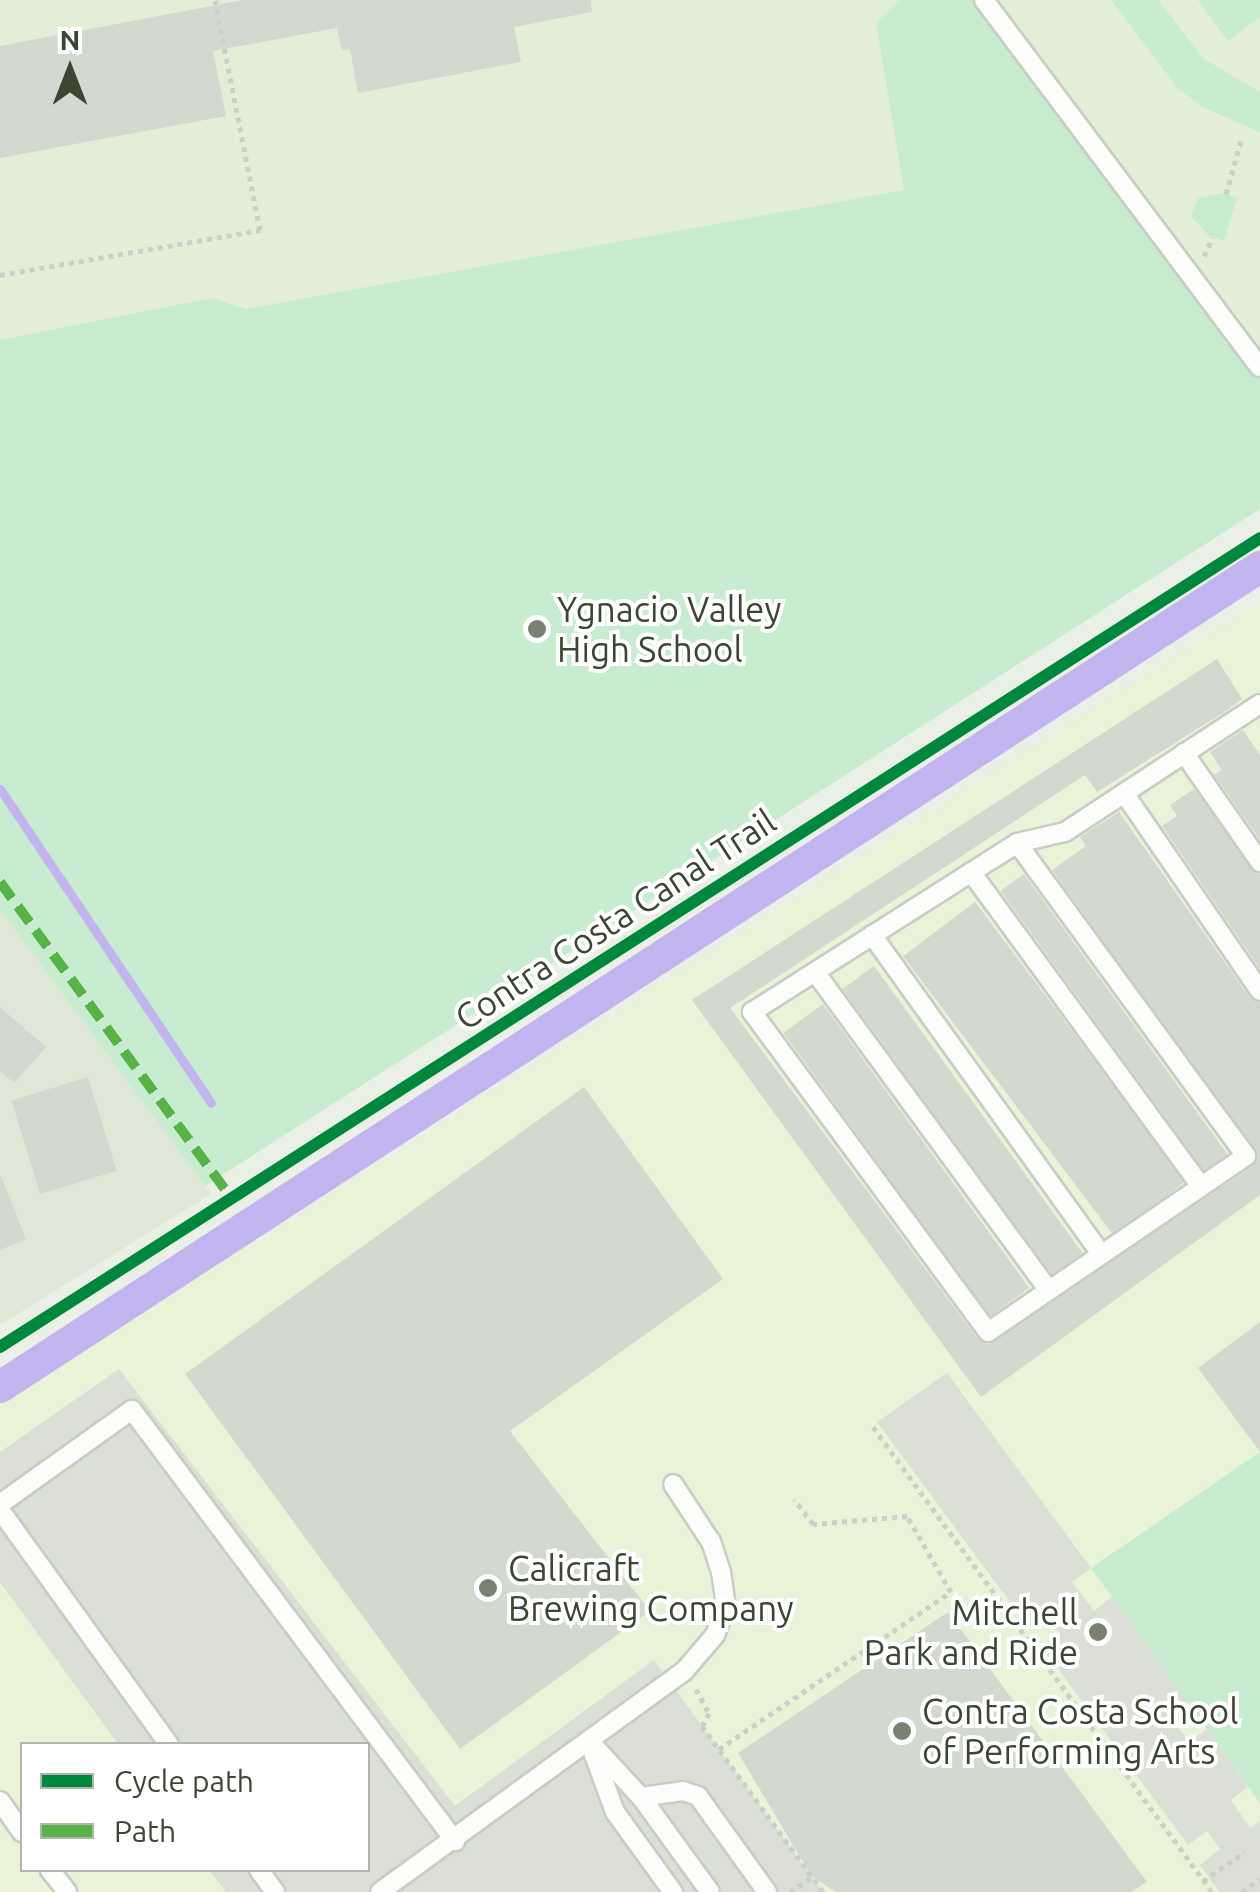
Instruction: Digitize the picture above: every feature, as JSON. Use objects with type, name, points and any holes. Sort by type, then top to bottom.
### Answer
[{"type":"lane","points":[[984,0],[1260,367]]},
{"type":"lane","points":[[1017,843],[1246,1156],[988,1332],[752,1012],[1017,843],[1065,832],[1254,708],[1260,729]]},
{"type":"lane","points":[[1184,753],[1260,862]]},
{"type":"lane","points":[[1124,793],[1260,991]]},
{"type":"lane","points":[[972,872],[1201,1186]]},
{"type":"lane","points":[[872,935],[1101,1254]]},
{"type":"lane","points":[[815,972],[1049,1290]]},
{"type":"lane","points":[[168,1742],[0,1507],[132,1410],[455,1841]]},
{"type":"lane","points":[[380,1892],[685,1670],[715,1635],[726,1608],[711,1542],[673,1484]]},
{"type":"lane","points":[[590,1742],[641,1797],[710,1892]]},
{"type":"lane","points":[[590,1742],[615,1812],[673,1892]]},
{"type":"lane","points":[[641,1797],[682,1791],[698,1796],[767,1892]]},
{"type":"lane","points":[[0,1801],[20,1829]]},
{"type":"lane","points":[[52,1872],[67,1892]]},
{"type":"path","points":[[0,275],[260,230],[215,0]]},
{"type":"path","points":[[1226,194],[1241,142]]},
{"type":"path","points":[[873,1427],[1212,1892]]},
{"type":"path","points":[[719,1749],[951,1592],[907,1516],[813,1524],[794,1499]]},
{"type":"path","points":[[685,1670],[709,1713],[702,1726],[823,1892]]},
{"type":"path","points":[[1203,1880],[1245,1852]]},
{"type":"path","points":[[789,1892],[812,1876]]},
{"type":"path","points":[[1242,1892],[1260,1879]]},
{"type":"shaded area","name":"Ygnacio Valley High School","points":[[0,0],[1260,0],[1260,509],[0,749]]},
{"type":"shaded area","name":"Ygnacio Valley High School","points":[[899,0],[979,0],[1260,375],[1260,509],[205,1186],[0,909],[0,340],[212,298],[246,309],[904,190],[876,23]]},
{"type":"shaded area","points":[[1111,0],[1158,0],[1204,59],[1260,92],[1260,132],[1202,107],[1177,87]]},
{"type":"shaded area","points":[[1198,0],[1260,0],[1260,17],[1228,41]]},
{"type":"shaded area","points":[[1223,193],[1237,198],[1224,241],[1208,235],[1191,216],[1198,198]]},
{"type":"shaded area","points":[[1260,602],[1260,1892],[0,1892],[0,1405]]},
{"type":"shaded area","points":[[0,909],[211,1194],[0,1325]]},
{"type":"shaded area","points":[[119,1369],[455,1806],[654,1660],[823,1892],[226,1892],[211,1872],[370,1872],[370,1742],[117,1742],[0,1582],[0,1452]]},
{"type":"shaded area","name":"Mitchell Park and Ride","points":[[947,1373],[1091,1568],[1072,1582],[1094,1611],[1112,1597],[1187,1701],[1169,1715],[1189,1742],[1207,1729],[1248,1787],[1231,1800],[1250,1828],[1260,1821],[1260,1892],[1219,1892],[1200,1865],[1220,1849],[1207,1831],[1188,1845],[1042,1647],[1060,1634],[1049,1617],[1030,1629],[877,1422]]},
{"type":"shaded area","points":[[1260,1452],[1260,1803],[1091,1568]]},
{"type":"building","points":[[243,0],[591,0],[592,12],[514,27],[521,62],[358,93],[350,49],[342,50],[337,28],[213,51],[226,116],[0,158],[0,46]]},
{"type":"building","points":[[1217,659],[1242,699],[1229,709],[1097,792],[1085,775],[730,1008],[978,1339],[988,1344],[1253,1166],[1258,1156],[1052,870],[1086,846],[1080,837],[1119,812],[1250,998],[1260,1003],[1260,1195],[981,1397],[692,1000]]},
{"type":"building","points":[[1243,730],[1260,755],[1260,840],[1214,775],[1222,770],[1210,752]]},
{"type":"building","points":[[1194,789],[1260,874],[1260,969],[1162,826],[1177,816],[1170,805]]},
{"type":"building","points":[[1024,874],[1227,1154],[1204,1171],[1001,891]]},
{"type":"building","points":[[975,902],[1186,1182],[1114,1236],[903,956]]},
{"type":"building","points":[[874,966],[1083,1253],[1051,1276],[842,989]]},
{"type":"building","points":[[823,1004],[1029,1288],[990,1317],[783,1033]]},
{"type":"building","points":[[0,1007],[46,1047],[14,1083],[0,1071]]},
{"type":"building","points":[[88,1077],[117,1171],[40,1194],[11,1100]]},
{"type":"building","points":[[584,1087],[723,1279],[510,1431],[650,1611],[460,1749],[185,1374]]},
{"type":"building","points":[[0,1177],[26,1239],[0,1250]]},
{"type":"building","points":[[1260,1322],[1260,1452],[1198,1368]]},
{"type":"building","name":"Contra Costa School of Performing Arts","points":[[948,1612],[1147,1882],[1131,1892],[836,1892],[812,1877],[738,1753]]},
{"type":"waterway","points":[[0,1387],[1260,567]]},
{"type":"waterway","points":[[0,789],[211,1103]]},
{"type":"marked path","points":[[0,882],[232,1199]]},
{"type":"cycle path","name":"Contra Costa Canal Trail","points":[[0,1347],[1260,538]]},
{"type":"place","name":"Ygnacio Valley High School","points":[[537,629]]},
{"type":"place","name":"Calicraft Brewing Company","points":[[488,1588]]},
{"type":"place","name":"Mitchell Park and Ride","points":[[1098,1632]]},
{"type":"place","name":"Contra Costa School of Performing Arts","points":[[902,1731]]}]
